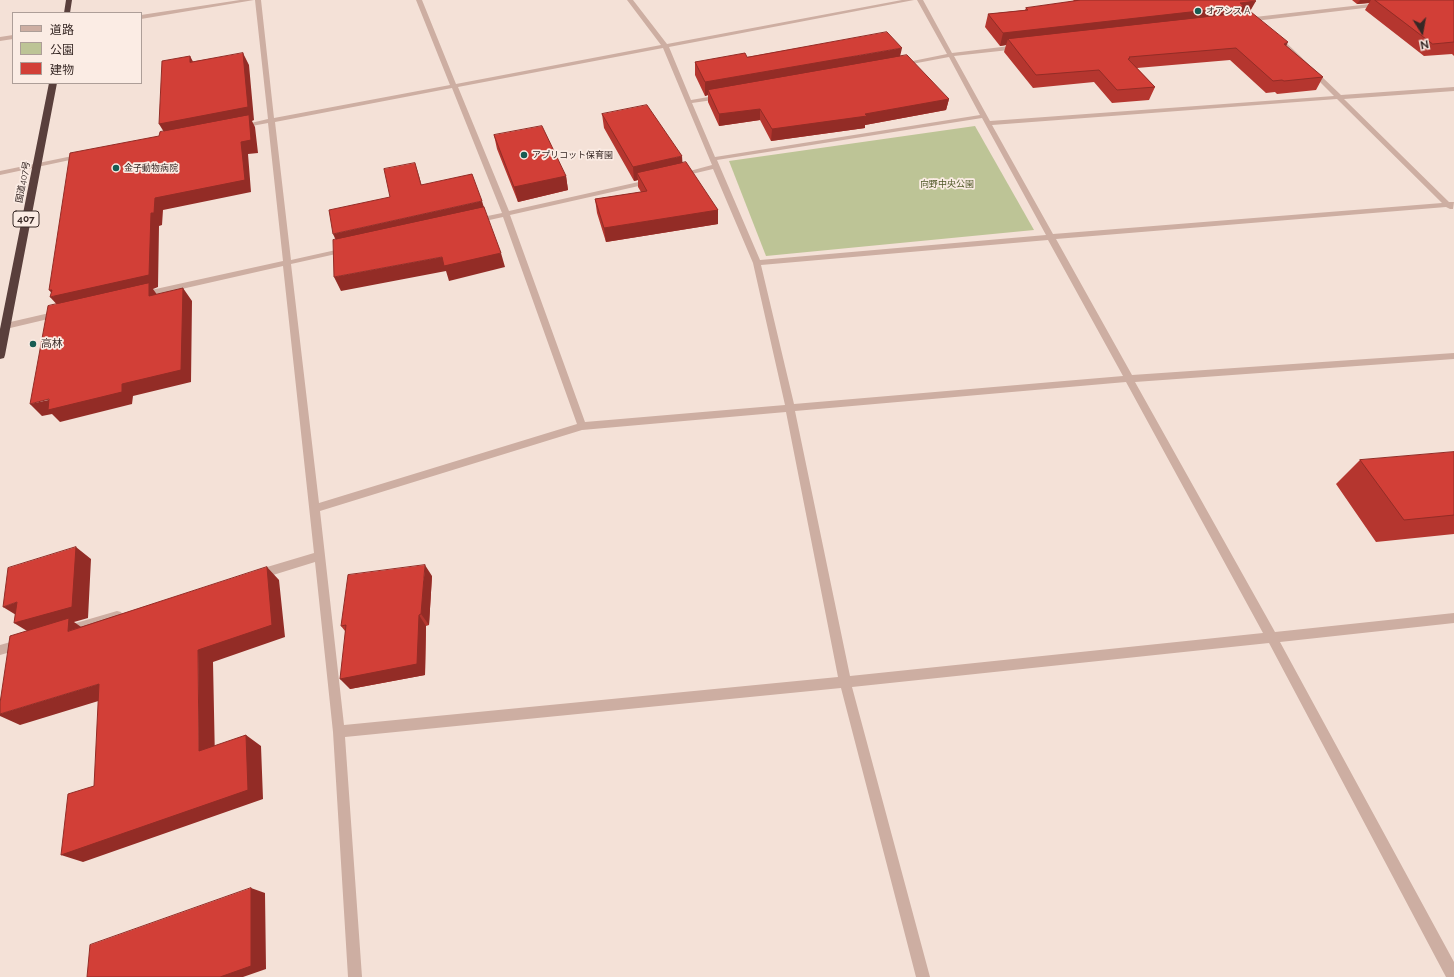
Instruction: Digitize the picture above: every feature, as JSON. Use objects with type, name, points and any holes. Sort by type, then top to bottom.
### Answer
[{"type":"highway","points":[[67,12],[69,0]]},
{"type":"highway","name":"国道407号","points":[[0,355],[53,84]]},
{"type":"street","points":[[142,17],[251,0]]},
{"type":"street","points":[[258,0],[315,508],[338,732],[355,977]]},
{"type":"street","points":[[419,0],[506,214],[582,426]]},
{"type":"street","points":[[630,0],[665,46],[757,263],[790,408],[845,682],[923,977]]},
{"type":"street","points":[[233,128],[911,0]]},
{"type":"street","points":[[920,0],[1271,636],[1454,977]]},
{"type":"street","points":[[1235,21],[1257,16],[1384,4]]},
{"type":"street","points":[[1257,16],[1264,24]]},
{"type":"street","points":[[1270,29],[1451,204],[1454,211]]},
{"type":"street","points":[[0,39],[12,37]]},
{"type":"street","points":[[897,65],[951,55],[1022,47]]},
{"type":"street","points":[[467,222],[665,178],[714,163],[986,120],[1454,89]]},
{"type":"street","points":[[688,102],[727,95]]},
{"type":"street","points":[[0,173],[88,155]]},
{"type":"street","points":[[757,263],[1451,204]]},
{"type":"street","points":[[135,297],[350,249]]},
{"type":"street","points":[[6,326],[66,312]]},
{"type":"street","points":[[315,508],[582,426],[1128,379],[1454,356]]},
{"type":"street","points":[[250,577],[320,556]]},
{"type":"street","points":[[61,632],[129,612]]},
{"type":"street","points":[[338,732],[845,682],[1271,636],[1454,618]]},
{"type":"street","points":[[0,650],[30,641]]},
{"type":"green space","name":"向野中央公園","points":[[975,126],[1034,230],[766,256],[729,161]]},
{"type":"building","points":[[1081,0],[1256,1],[1240,3],[1244,6],[1003,33],[988,14],[1028,10],[1026,8]]},
{"type":"building","points":[[1375,0],[1454,0],[1454,42],[1433,44]]},
{"type":"building","points":[[1251,12],[1288,42],[1284,44],[1323,77],[1273,81],[1236,48],[1129,57],[1130,58],[1128,59],[1155,87],[1117,90],[1099,70],[1036,75],[1008,39]]},
{"type":"building","points":[[887,32],[902,48],[705,82],[695,62],[745,53],[747,57]]},
{"type":"building","points":[[243,53],[248,107],[159,124],[162,61],[190,56],[190,62]]},
{"type":"building","points":[[907,55],[949,99],[865,114],[867,116],[772,129],[760,109],[719,114],[708,90]]},
{"type":"building","points":[[647,105],[682,156],[633,167],[602,114]]},
{"type":"building","points":[[249,115],[251,140],[241,142],[245,180],[155,198],[154,213],[151,213],[149,275],[50,297],[52,290],[49,290],[70,153],[159,136],[160,132]]},
{"type":"building","points":[[542,126],[566,176],[514,187],[494,135]]},
{"type":"building","points":[[686,162],[718,210],[604,228],[595,199],[647,191],[637,173]]},
{"type":"building","points":[[415,163],[421,185],[472,174],[482,201],[333,234],[329,210],[390,197],[384,169]]},
{"type":"building","points":[[484,207],[501,253],[444,266],[442,257],[334,277],[333,240]]},
{"type":"building","points":[[149,283],[149,296],[183,288],[181,370],[122,384],[122,392],[48,410],[49,399],[30,404],[48,306]]},
{"type":"building","points":[[1454,452],[1454,515],[1404,520],[1360,460]]},
{"type":"building","points":[[76,547],[72,607],[14,623],[17,602],[3,607],[8,568]]},
{"type":"building","points":[[425,565],[421,614],[419,615],[417,664],[340,679],[346,625],[341,626],[348,575]]},
{"type":"building","points":[[267,567],[272,625],[198,650],[199,751],[246,735],[248,790],[61,855],[68,794],[94,786],[99,684],[0,714],[0,703],[10,636],[69,618],[68,631]]},
{"type":"building","points":[[251,888],[251,966],[220,977],[87,977],[90,945]]},
{"type":"place","name":"オアシス A","points":[[1198,11]]},
{"type":"place","name":"アプリコット保育園","points":[[524,155]]},
{"type":"place","name":"金子動物病院","points":[[116,168]]},
{"type":"place","name":"高林","points":[[33,344]]}]
